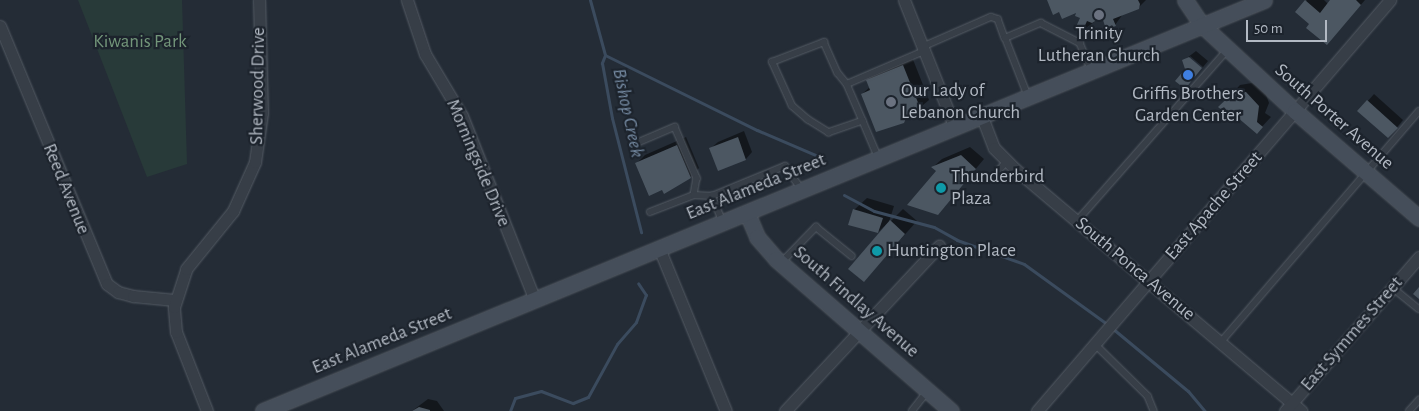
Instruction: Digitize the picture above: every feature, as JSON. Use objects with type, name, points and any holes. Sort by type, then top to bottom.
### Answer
[{"type":"main road","name":"South Porter Avenue","points":[[1185,0],[1202,25],[1295,111],[1419,218]]},
{"type":"main road","name":"East Alameda Street","points":[[264,411],[1264,0]]},
{"type":"main road","name":"South Findlay Avenue","points":[[747,213],[757,237],[781,263],[951,411]]},
{"type":"street","name":"Sherwood Drive","points":[[207,411],[176,332],[173,316],[175,300],[186,269],[233,211],[255,162],[262,113],[259,0]]},
{"type":"street","name":"Morningside Drive","points":[[406,0],[425,54],[462,116],[535,300]]},
{"type":"street","points":[[904,0],[955,128]]},
{"type":"street","name":"East Apache Street","points":[[1037,411],[1390,0]]},
{"type":"street","name":"Reed Avenue","points":[[0,26],[107,284],[118,292],[133,296],[175,300]]},
{"type":"street","name":"South Ponca Avenue","points":[[982,117],[994,148],[1007,161],[1221,342],[1293,408]]},
{"type":"street","points":[[785,411],[939,246]]},
{"type":"street","points":[[659,248],[726,411]]},
{"type":"street","name":"East Symmes Street","points":[[1293,408],[1419,257]]},
{"type":"lane","points":[[847,84],[991,17],[998,19],[1028,98]]},
{"type":"lane","points":[[1005,38],[1041,23],[1080,43],[1092,71]]},
{"type":"lane","points":[[863,121],[829,133],[815,124],[792,106],[772,62],[824,42],[838,73],[847,84],[863,121],[879,158]]},
{"type":"lane","points":[[1077,221],[1228,49]]},
{"type":"lane","points":[[1221,342],[1419,111]]},
{"type":"lane","points":[[639,142],[675,127],[697,178],[694,195]]},
{"type":"lane","points":[[999,170],[1007,161]]},
{"type":"lane","points":[[650,212],[694,195],[712,196],[785,166],[803,190]]},
{"type":"lane","points":[[712,196],[723,222]]},
{"type":"lane","points":[[781,263],[816,227],[852,256]]},
{"type":"lane","points":[[1393,288],[1419,309]]},
{"type":"lane","points":[[1094,344],[1148,396],[1154,411]]},
{"type":"lane","points":[[912,411],[928,391]]},
{"type":"lane","points":[[1409,411],[1419,400]]},
{"type":"green space","name":"Kiwanis Park","points":[[78,0],[182,0],[187,164],[147,177]]},
{"type":"building","name":"Trinity Lutheran Church","points":[[1047,0],[1138,0],[1140,4],[1139,9],[1113,19],[1116,26],[1106,29],[1102,17],[1092,23],[1087,21],[1082,32],[1075,29],[1080,18],[1075,16],[1076,13],[1062,19],[1059,12],[1053,15]]},
{"type":"building","points":[[1305,0],[1320,13],[1330,0],[1356,0],[1361,5],[1327,45],[1306,28],[1309,24],[1295,12]]},
{"type":"building","name":"Griffis Brothers Garden Center","points":[[1189,57],[1202,68],[1185,89],[1175,81],[1185,69],[1182,60]]},
{"type":"building","name":"Our Lady of Lebanon Church","points":[[903,65],[921,110],[907,116],[904,123],[876,132],[861,94],[870,90],[866,80]]},
{"type":"building","points":[[1235,91],[1246,92],[1259,106],[1257,122],[1263,127],[1257,134],[1237,117],[1234,120],[1218,107]]},
{"type":"building","points":[[1367,100],[1398,128],[1388,138],[1357,111]]},
{"type":"building","points":[[738,137],[746,160],[718,171],[709,148]]},
{"type":"building","points":[[677,145],[691,178],[664,194],[662,190],[649,196],[635,163]]},
{"type":"building","name":"Thunderbird Plaza","points":[[961,155],[976,169],[938,215],[907,205],[936,171],[931,167]]},
{"type":"building","name":"Huntington Place","points":[[853,209],[883,218],[878,233],[848,225]]},
{"type":"building","name":"Huntington Place","points":[[890,220],[905,234],[864,282],[848,269]]},
{"type":"building","points":[[1419,287],[1419,299],[1413,294]]},
{"type":"building","points":[[419,407],[430,410],[430,411],[412,411]]},
{"type":"waterway","name":"Bishop Creek","points":[[590,0],[605,55]]},
{"type":"waterway","points":[[605,55],[757,130],[820,157]]},
{"type":"waterway","name":"Bishop Creek","points":[[605,55],[602,63],[612,118],[641,232]]},
{"type":"waterway","points":[[844,195],[874,211],[934,227],[957,240],[1024,264],[1107,324]]},
{"type":"waterway","name":"Bishop Creek","points":[[510,411],[515,398],[541,391],[573,403],[588,397],[617,344],[636,322],[646,295],[638,283]]},
{"type":"waterway","points":[[1112,328],[1188,391],[1205,411]]},
{"type":"place","name":"Trinity Lutheran Church","points":[[1099,15]]},
{"type":"place","name":"Griffis Brothers Garden Center","points":[[1188,75]]},
{"type":"place","name":"Our Lady of Lebanon Church","points":[[891,102]]},
{"type":"place","name":"Thunderbird Plaza","points":[[941,188]]},
{"type":"place","name":"Huntington Place","points":[[877,251]]}]
